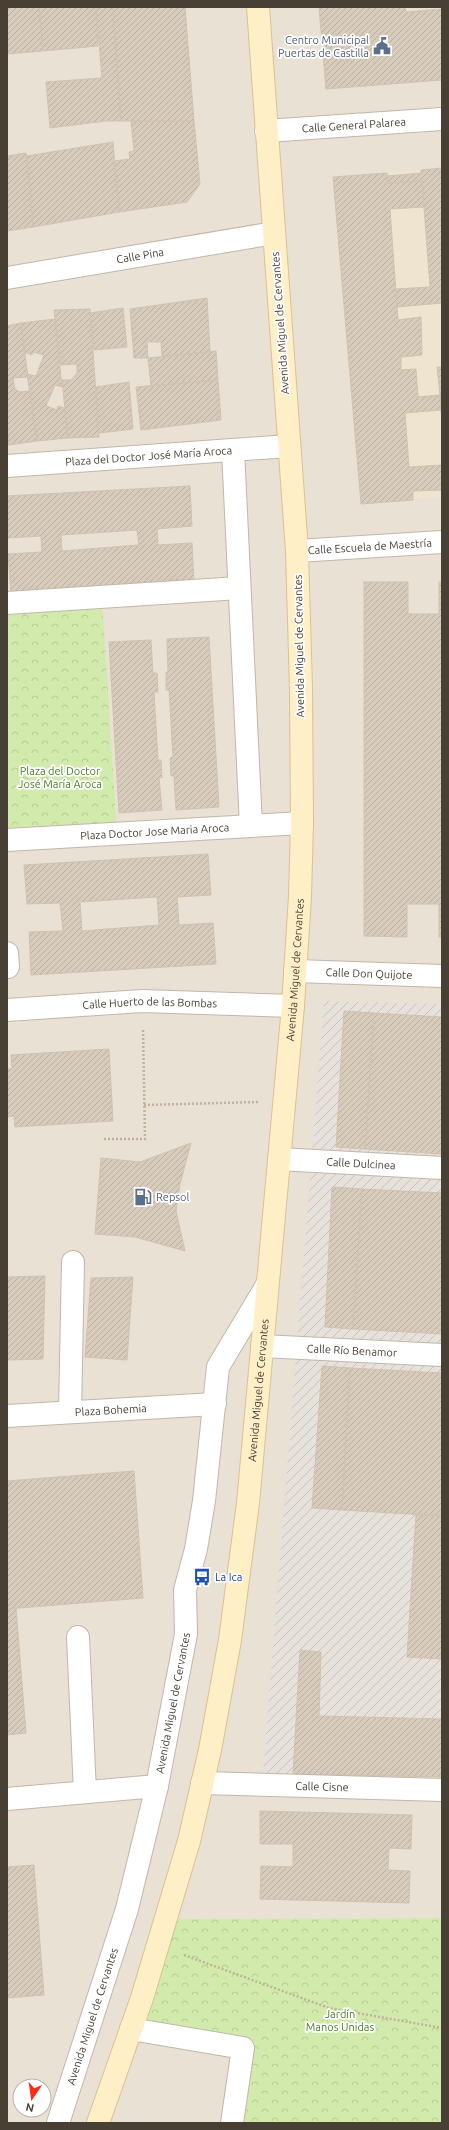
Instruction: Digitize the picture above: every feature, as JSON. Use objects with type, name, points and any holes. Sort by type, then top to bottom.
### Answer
[{"type":"main road","name":"Avenida Miguel de Cervantes","points":[[98,2123],[157,1949],[189,1841],[229,1647],[248,1503],[296,971],[302,823],[301,689],[297,551],[258,7]]},
{"type":"street","name":"Calle General Palarea","points":[[266,131],[442,118]]},
{"type":"street","name":"Calle Pina","points":[[7,278],[274,233]]},
{"type":"street","name":"Plaza del Doctor José María Aroca","points":[[7,466],[289,446]]},
{"type":"street","points":[[233,450],[251,826]]},
{"type":"street","name":"Calle Escuela de Maestría","points":[[297,551],[442,542]]},
{"type":"street","points":[[7,603],[239,588]]},
{"type":"street","name":"Plaza Doctor Jose Maria Aroca","points":[[7,840],[302,823]]},
{"type":"street","name":"Calle Don Quijote","points":[[296,971],[442,976]]},
{"type":"street","name":"Calle Huerto de las Bombas","points":[[7,1010],[142,1001],[293,1006]]},
{"type":"street","name":"Calle Dulcinea","points":[[279,1159],[442,1168]]},
{"type":"street","points":[[70,1412],[73,1262]]},
{"type":"street","name":"Avenida Miguel de Cervantes","points":[[58,2123],[127,1909],[157,1786],[186,1634],[185,1590],[202,1515],[218,1367],[267,1285]]},
{"type":"street","name":"Calle Río Benamor","points":[[262,1346],[442,1355]]},
{"type":"street","name":"Plaza Bohemia","points":[[7,1416],[215,1404]]},
{"type":"street","points":[[78,1637],[85,1792]]},
{"type":"street","name":"Calle Cisne","points":[[202,1783],[442,1790]]},
{"type":"street","points":[[7,1799],[157,1786]]},
{"type":"street","points":[[131,2029],[243,2048],[232,2123]]},
{"type":"path","points":[[104,1139],[145,1139],[142,1001]]},
{"type":"path","points":[[144,1105],[284,1102]]},
{"type":"path","points":[[157,1949],[195,1958],[329,2008],[442,2028]]},
{"type":"shaded area","points":[[7,7],[442,7],[442,2123],[7,2123]]},
{"type":"shaded area","points":[[442,168],[442,497],[361,504],[334,177]]},
{"type":"shaded area","points":[[324,1001],[442,1004],[442,1777],[263,1773]]},
{"type":"green space","name":"Plaza del Doctor José María Aroca","points":[[102,597],[117,835],[7,840],[7,603]]},
{"type":"green space","name":"Jardín Manos Unidas","points":[[442,1918],[442,2123],[232,2123],[243,2048],[131,2029],[166,1919]]},
{"type":"building","points":[[7,7],[39,7],[43,51],[7,54]]},
{"type":"building","points":[[39,7],[96,7],[98,46],[43,51]]},
{"type":"building","points":[[96,7],[113,7],[121,121],[106,121],[50,128],[46,82],[102,78]]},
{"type":"building","points":[[113,7],[185,7],[194,121],[121,121]]},
{"type":"building","name":"Centro Municipal Puertas de Castilla","points":[[319,7],[405,7],[406,12],[442,9],[442,80],[326,89]]},
{"type":"building","points":[[131,121],[194,121],[200,184],[187,202],[119,212],[114,161],[130,159],[129,152],[134,151]]},
{"type":"building","points":[[113,142],[119,212],[33,227],[27,156]]},
{"type":"building","points":[[26,153],[33,227],[7,231],[7,156]]},
{"type":"building","points":[[442,168],[442,303],[397,307],[396,289],[430,287],[422,181],[388,183],[387,176],[421,173],[421,170]]},
{"type":"building","points":[[387,173],[388,183],[422,181],[424,207],[390,209],[398,320],[421,317],[422,355],[401,357],[401,370],[416,369],[418,397],[440,395],[441,410],[405,413],[409,467],[442,465],[442,490],[413,491],[413,500],[361,504],[333,177]]},
{"type":"building","points":[[207,298],[210,352],[162,356],[161,342],[147,342],[148,358],[134,358],[130,309]]},
{"type":"building","points":[[123,308],[127,347],[94,350],[90,313]]},
{"type":"building","points":[[90,309],[99,437],[68,438],[62,380],[71,380],[77,373],[77,364],[61,365],[54,310]]},
{"type":"building","points":[[55,319],[62,387],[55,385],[46,406],[57,410],[58,406],[64,408],[68,438],[37,441],[27,374],[36,376],[44,355],[33,352],[32,355],[24,352],[21,323]]},
{"type":"building","points":[[21,323],[28,377],[13,378],[15,389],[20,392],[30,391],[37,441],[9,445],[7,427],[7,326]]},
{"type":"building","points":[[216,351],[218,380],[151,386],[148,358]]},
{"type":"building","points":[[437,367],[442,367],[442,422],[440,395]]},
{"type":"building","points":[[218,380],[221,420],[141,430],[136,387]]},
{"type":"building","points":[[129,382],[133,429],[99,433],[96,387]]},
{"type":"building","points":[[7,427],[9,445],[7,445]]},
{"type":"building","points":[[190,486],[192,526],[157,529],[158,545],[192,543],[194,584],[11,594],[8,554],[42,552],[41,536],[7,538],[7,496]],"holes":[[[137,530],[139,545],[62,551],[61,535]]]},
{"type":"building","points":[[364,582],[408,582],[408,614],[439,614],[439,582],[442,582],[442,937],[439,937],[439,904],[407,904],[407,937],[364,936]]},
{"type":"building","points":[[209,637],[219,807],[176,810],[174,776],[171,776],[170,758],[173,757],[169,690],[166,690],[166,672],[168,672],[167,639]]},
{"type":"building","points":[[151,640],[153,673],[157,673],[158,692],[154,692],[158,760],[161,760],[162,778],[159,777],[162,810],[119,813],[109,642]]},
{"type":"building","points":[[208,854],[211,895],[177,897],[179,925],[213,923],[216,964],[31,975],[29,932],[63,931],[60,903],[27,904],[24,865]],"holes":[[[157,897],[159,925],[82,931],[80,902]]]},
{"type":"building","points":[[344,1011],[374,1013],[365,1149],[336,1147]]},
{"type":"building","points":[[374,1013],[442,1017],[442,1154],[365,1149]]},
{"type":"building","points":[[109,1049],[113,1121],[15,1127],[14,1116],[7,1117],[7,1069],[12,1069],[11,1055]]},
{"type":"building","points":[[191,1143],[180,1184],[176,1211],[185,1251],[135,1237],[95,1234],[101,1158],[140,1162]]},
{"type":"building","points":[[332,1187],[362,1189],[353,1329],[325,1327]]},
{"type":"building","points":[[362,1189],[442,1193],[442,1334],[353,1329]]},
{"type":"building","points":[[45,1276],[43,1359],[7,1360],[7,1277]]},
{"type":"building","points":[[133,1277],[127,1360],[85,1357],[91,1278]]},
{"type":"building","points":[[322,1366],[350,1368],[342,1510],[312,1508]]},
{"type":"building","points":[[350,1368],[442,1373],[442,1516],[342,1510]]},
{"type":"building","points":[[134,1471],[143,1598],[7,1609],[7,1481]]},
{"type":"building","points":[[416,1514],[442,1516],[442,1659],[407,1657]]},
{"type":"building","points":[[16,1608],[26,1733],[7,1735],[7,1609]]},
{"type":"building","points":[[300,1650],[321,1652],[319,1716],[442,1719],[442,1777],[293,1774]]},
{"type":"building","points":[[260,1811],[412,1815],[411,1849],[389,1848],[388,1870],[410,1871],[409,1903],[260,1899],[261,1866],[293,1867],[293,1844],[260,1844]]},
{"type":"building","points":[[34,1865],[44,1995],[7,1998],[7,1867]]},
{"type":"place","name":"Centro Municipal Puertas de Castilla","points":[[382,46]]},
{"type":"place","name":"Repsol","points":[[143,1197]]},
{"type":"place","name":"La Ica","points":[[202,1577]]}]
